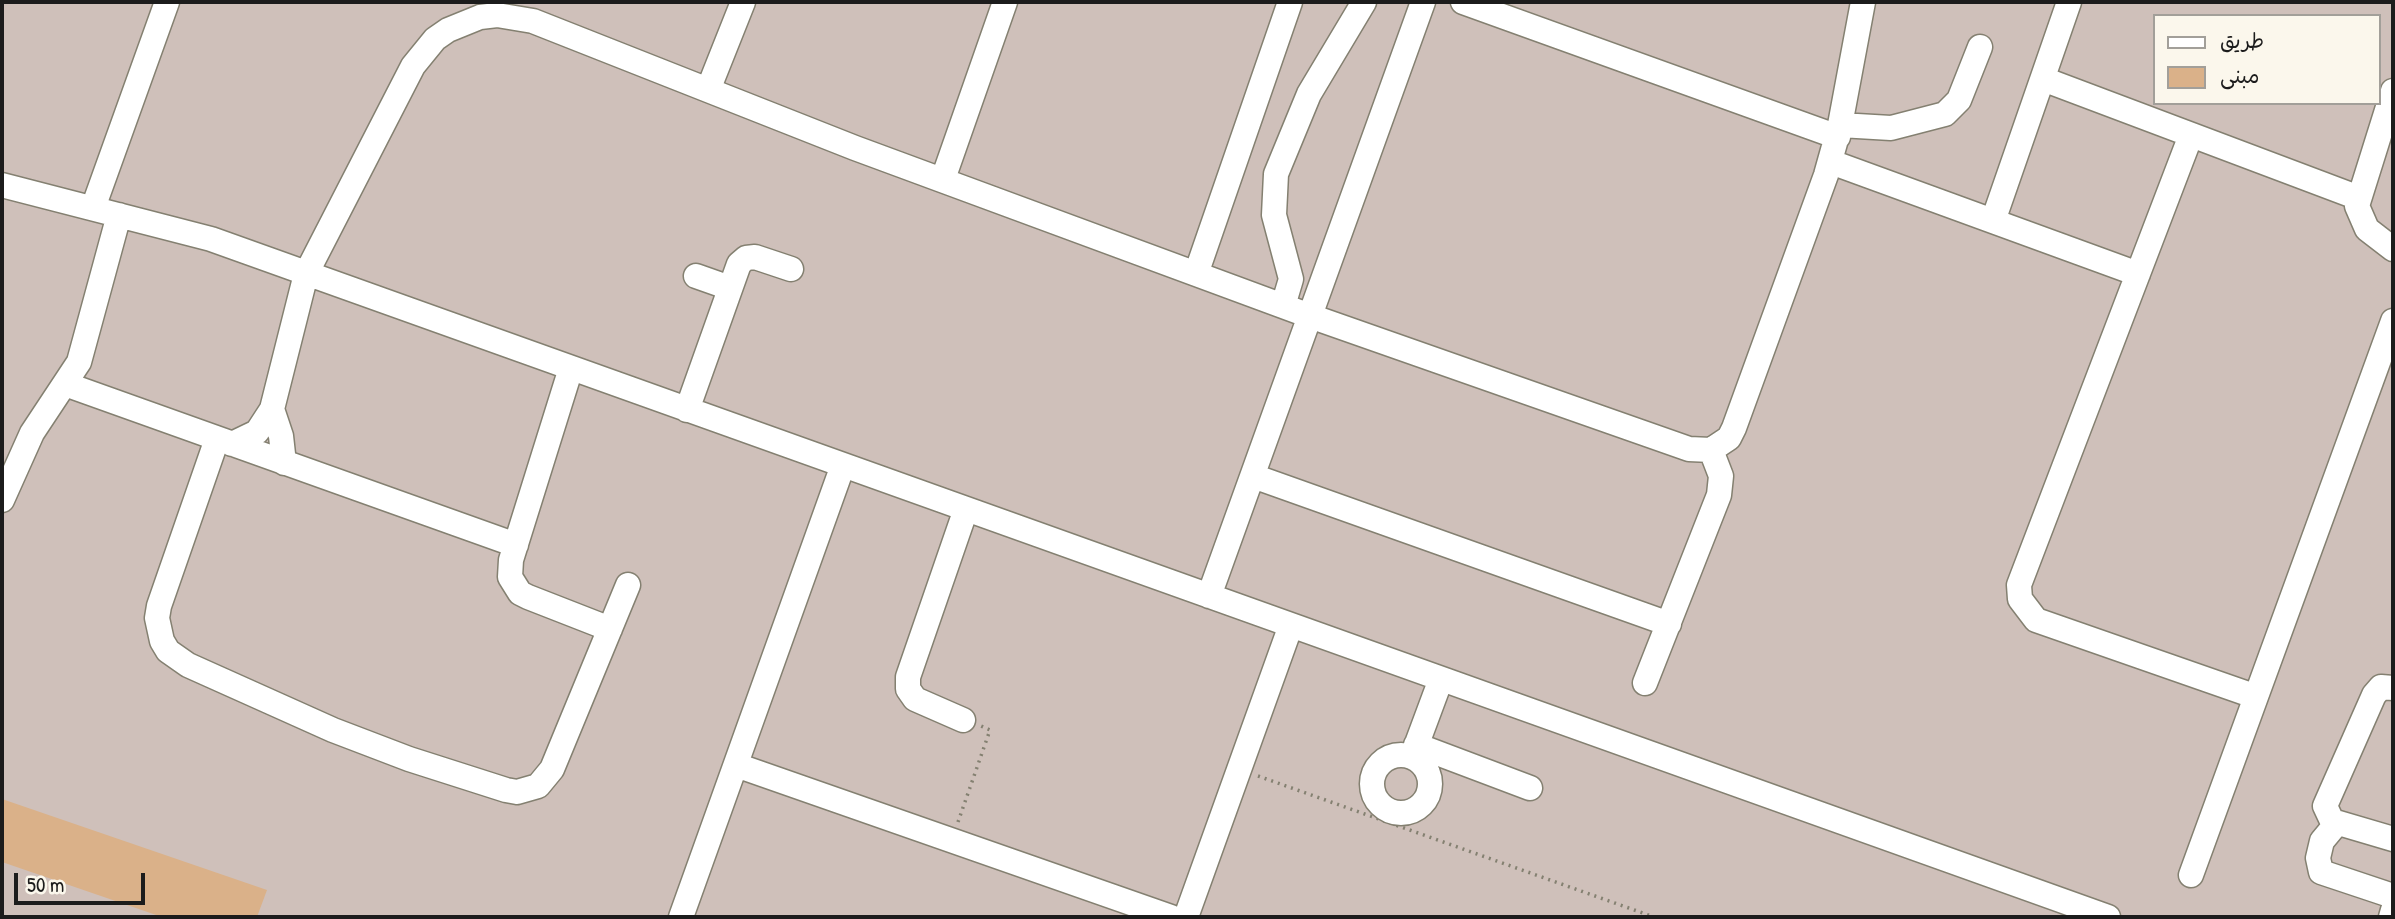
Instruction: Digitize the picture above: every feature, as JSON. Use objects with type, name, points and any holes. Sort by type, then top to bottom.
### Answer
[{"type":"lane","points":[[93,208],[167,2]]},
{"type":"lane","points":[[708,90],[743,2]]},
{"type":"lane","points":[[943,179],[1005,2]]},
{"type":"lane","points":[[1196,274],[1290,2]]},
{"type":"lane","points":[[1283,306],[1291,279],[1274,215],[1276,174],[1309,94],[1364,2]]},
{"type":"lane","points":[[1209,596],[1423,2]]},
{"type":"lane","points":[[1463,2],[1839,131],[1891,128],[1945,114],[1959,100],[1980,47]]},
{"type":"lane","points":[[225,442],[257,432],[272,409],[306,274],[418,59],[448,30],[480,10],[533,21],[708,90],[1310,316],[1689,449],[1711,450],[1729,438],[1734,428],[1831,162],[1863,2]]},
{"type":"lane","points":[[1993,222],[2069,2]]},
{"type":"lane","points":[[2043,79],[2359,198]]},
{"type":"lane","points":[[2393,91],[2357,206],[2361,222],[2393,249]]},
{"type":"lane","points":[[2191,135],[2021,572],[2020,599],[2026,611],[2048,626],[2254,695]]},
{"type":"lane","points":[[1831,162],[2137,274]]},
{"type":"lane","points":[[2,185],[211,239],[2108,917]]},
{"type":"lane","points":[[2,500],[32,433],[65,384],[83,350],[119,215]]},
{"type":"lane","points":[[687,410],[739,264],[746,258],[755,257],[791,269]]},
{"type":"lane","points":[[696,276],[730,288]]},
{"type":"lane","points":[[2191,876],[2254,695],[2393,321]]},
{"type":"lane","points":[[571,368],[516,545],[510,577],[520,593],[610,629]]},
{"type":"lane","points":[[65,384],[516,545]]},
{"type":"lane","points":[[272,409],[281,436],[284,463]]},
{"type":"lane","points":[[225,442],[157,618],[162,641],[169,651],[188,665],[371,745],[448,772],[517,792],[538,786],[552,769],[628,585]]},
{"type":"lane","points":[[1645,683],[1719,495],[1721,476],[1711,450]]},
{"type":"lane","points":[[681,917],[843,465]]},
{"type":"lane","points":[[1253,476],[1668,624]]},
{"type":"lane","points":[[963,720],[915,699],[908,690],[908,677],[966,509]]},
{"type":"lane","points":[[1186,917],[1291,625]]},
{"type":"lane","points":[[1414,751],[1441,679]]},
{"type":"lane","points":[[2393,688],[2381,687],[2374,695],[2327,801],[2326,812],[2337,823],[2393,839]]},
{"type":"lane","points":[[1414,751],[1429,776],[1430,789],[1425,801],[1415,810],[1388,817],[1373,793],[1372,780],[1377,768],[1387,759],[1414,751],[1530,788]]},
{"type":"lane","points":[[736,765],[1171,917]]},
{"type":"lane","points":[[2337,823],[2322,841],[2318,858],[2321,872],[2393,896]]},
{"type":"lane","points":[[2391,917],[2393,910]]},
{"type":"path","points":[[952,840],[990,730],[963,720]]},
{"type":"path","points":[[1239,769],[1388,817],[1654,917]]},
{"type":"shaded area","points":[[2,2],[2393,2],[2393,917],[2,917]]},
{"type":"building","points":[[2,799],[267,890],[257,917],[162,917],[2,862]]}]
